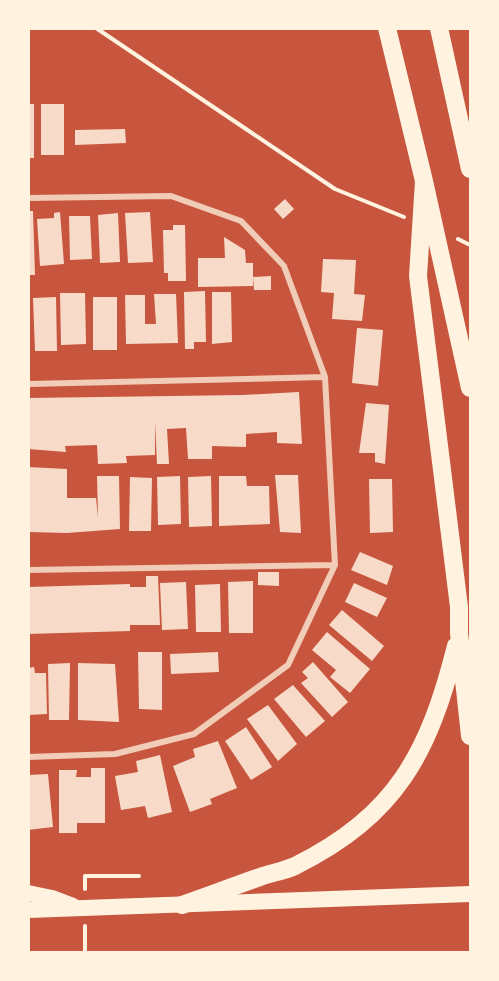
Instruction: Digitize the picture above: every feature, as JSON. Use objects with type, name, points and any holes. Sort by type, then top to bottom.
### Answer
[{"type":"highway","points":[[387,28],[471,388]]},
{"type":"highway","points":[[438,28],[471,169]]},
{"type":"highway","points":[[424,181],[418,276],[459,607],[459,633],[471,735]]},
{"type":"highway","points":[[182,905],[293,867],[350,832],[372,815],[396,787],[421,751],[443,697],[459,633]]},
{"type":"highway","points":[[28,893],[52,898],[80,908]]},
{"type":"highway","points":[[28,910],[471,894]]},
{"type":"street","points":[[28,198],[171,196],[241,222],[284,266],[326,377],[334,565],[288,665],[194,734],[115,754],[28,757]]},
{"type":"street","points":[[28,384],[326,377]]},
{"type":"street","points":[[28,570],[334,565]]},
{"type":"path","points":[[96,28],[335,189],[408,219]]},
{"type":"path","points":[[450,236],[471,245]]},
{"type":"building","points":[[28,104],[34,104],[34,158],[28,158]]},
{"type":"building","points":[[41,104],[64,104],[64,155],[41,155]]},
{"type":"building","points":[[125,129],[126,143],[75,145],[75,130]]},
{"type":"building","points":[[285,199],[294,209],[283,219],[274,209]]},
{"type":"building","points":[[28,211],[33,211],[35,275],[28,275]]},
{"type":"building","points":[[60,212],[64,264],[40,266],[37,219],[54,218],[54,213]]},
{"type":"building","points":[[150,212],[153,262],[128,263],[125,213]]},
{"type":"building","points":[[118,213],[120,262],[100,263],[98,215]]},
{"type":"building","points":[[69,216],[90,216],[92,259],[70,260]]},
{"type":"building","points":[[173,225],[185,225],[186,281],[168,281],[168,273],[164,273],[163,230],[173,230]]},
{"type":"building","points":[[224,237],[245,250],[246,263],[253,263],[253,286],[198,287],[198,258],[225,258]]},
{"type":"building","points":[[323,259],[356,260],[354,294],[365,295],[362,321],[332,319],[334,293],[321,292]]},
{"type":"building","points":[[271,276],[271,290],[254,290],[253,277]]},
{"type":"building","points":[[205,291],[206,342],[194,342],[194,349],[185,349],[184,292]]},
{"type":"building","points":[[212,292],[231,292],[232,342],[212,344]]},
{"type":"building","points":[[60,293],[85,293],[86,344],[61,345]]},
{"type":"building","points":[[154,294],[176,294],[178,343],[126,344],[125,295],[145,295],[145,324],[156,324]]},
{"type":"building","points":[[56,297],[57,351],[35,351],[33,298]]},
{"type":"building","points":[[93,297],[117,297],[117,350],[93,350]]},
{"type":"building","points":[[357,328],[383,330],[378,386],[352,383]]},
{"type":"building","points":[[299,392],[302,444],[277,443],[277,432],[246,434],[246,447],[212,446],[212,459],[188,459],[186,428],[167,429],[169,464],[157,464],[155,422],[155,455],[126,456],[127,463],[98,464],[97,445],[65,446],[66,452],[28,449],[28,398]]},
{"type":"building","points":[[366,403],[389,405],[385,464],[375,462],[375,453],[359,453]]},
{"type":"building","points":[[28,467],[67,469],[67,498],[96,498],[98,517],[97,476],[119,476],[120,529],[67,533],[28,532]]},
{"type":"building","points":[[275,475],[298,475],[301,533],[280,532]]},
{"type":"building","points":[[180,476],[181,524],[158,525],[157,477]]},
{"type":"building","points":[[211,476],[212,526],[189,527],[188,477]]},
{"type":"building","points":[[219,476],[246,476],[247,486],[269,486],[270,524],[219,526]]},
{"type":"building","points":[[130,477],[152,478],[151,531],[129,531]]},
{"type":"building","points":[[369,479],[392,479],[393,532],[370,533]]},
{"type":"building","points":[[360,552],[393,566],[387,585],[351,570]]},
{"type":"building","points":[[258,572],[279,572],[279,586],[258,585]]},
{"type":"building","points":[[146,576],[158,576],[160,625],[130,625],[130,631],[28,634],[28,587],[130,584],[130,587],[146,587]]},
{"type":"building","points":[[253,581],[253,633],[229,633],[228,582]]},
{"type":"building","points":[[186,582],[188,629],[162,630],[160,583]]},
{"type":"building","points":[[354,583],[387,598],[377,617],[345,602]]},
{"type":"building","points":[[220,584],[221,632],[196,632],[195,585]]},
{"type":"building","points":[[342,610],[384,646],[372,661],[329,625]]},
{"type":"building","points":[[327,632],[370,669],[350,693],[330,677],[336,670],[312,650]]},
{"type":"building","points":[[138,652],[162,652],[162,710],[139,709]]},
{"type":"building","points":[[218,652],[219,672],[171,674],[170,654]]},
{"type":"building","points":[[313,662],[348,702],[332,717],[301,683],[308,678],[302,672]]},
{"type":"building","points":[[70,663],[69,720],[49,720],[48,664]]},
{"type":"building","points":[[78,663],[115,664],[119,722],[78,720]]},
{"type":"building","points":[[34,667],[35,673],[46,673],[47,714],[28,715],[28,668]]},
{"type":"building","points":[[293,685],[325,721],[306,737],[274,699]]},
{"type":"building","points":[[268,705],[297,744],[278,761],[247,719]]},
{"type":"building","points":[[246,727],[272,767],[251,780],[225,741]]},
{"type":"building","points":[[218,741],[237,788],[210,799],[212,804],[190,812],[173,766],[195,757],[193,749]]},
{"type":"building","points":[[160,755],[172,812],[148,818],[145,806],[121,810],[115,776],[138,772],[136,761]]},
{"type":"building","points":[[91,768],[105,768],[105,823],[77,823],[77,833],[59,833],[59,770],[77,770],[76,777],[91,777]]},
{"type":"building","points":[[48,774],[53,827],[28,830],[28,775]]}]
